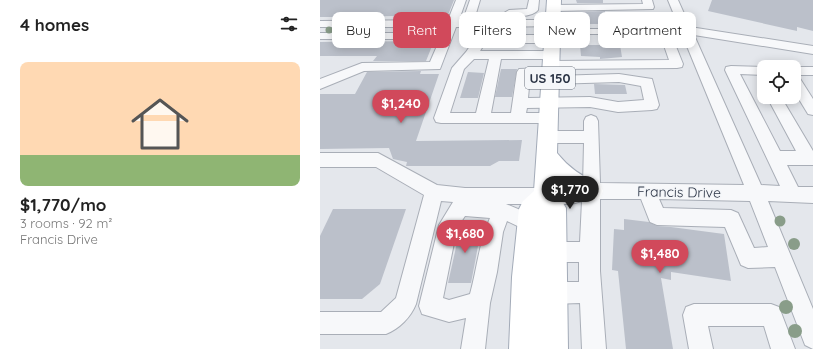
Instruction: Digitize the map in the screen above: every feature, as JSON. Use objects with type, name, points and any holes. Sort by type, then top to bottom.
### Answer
[{"type":"main road","name":"US 150","points":[[545,196],[552,48]]},
{"type":"main road","points":[[547,146],[559,172],[571,182],[592,191]]},
{"type":"main road","points":[[524,349],[526,277],[531,209],[545,196],[554,208],[552,293],[553,349]]},
{"type":"street","points":[[452,23],[461,0]]},
{"type":"street","points":[[471,12],[475,0]]},
{"type":"street","points":[[526,12],[533,10],[534,0]]},
{"type":"street","points":[[590,28],[649,7],[647,0]]},
{"type":"street","points":[[673,0],[678,12]]},
{"type":"street","points":[[321,24],[452,23],[459,21]]},
{"type":"street","points":[[665,31],[677,64],[552,41],[665,31]]},
{"type":"street","points":[[696,32],[813,50]]},
{"type":"street","points":[[320,36],[393,36]]},
{"type":"street","points":[[320,84],[362,67],[435,66],[442,48]]},
{"type":"street","points":[[475,48],[471,55],[458,68],[441,118],[518,118],[590,102],[618,107],[652,106],[647,82],[619,78],[583,80],[558,48]]},
{"type":"street","points":[[471,55],[526,55],[539,48]]},
{"type":"street","points":[[524,72],[546,48]]},
{"type":"street","points":[[694,48],[756,193],[813,337]]},
{"type":"street","points":[[482,118],[496,55]]},
{"type":"street","points":[[518,118],[526,55]]},
{"type":"street","points":[[757,72],[731,70],[793,194]]},
{"type":"street","points":[[801,71],[813,71]]},
{"type":"street","points":[[801,91],[813,110]]},
{"type":"street","points":[[520,103],[549,110]]},
{"type":"street","points":[[778,104],[811,158]]},
{"type":"street","points":[[547,146],[592,129],[590,292],[594,349]]},
{"type":"street","points":[[775,158],[811,158]]},
{"type":"street","points":[[322,164],[378,160],[434,192],[462,202],[519,216],[530,223]]},
{"type":"street","name":"Francis Drive","points":[[462,202],[545,196],[571,196],[592,191],[813,195]]},
{"type":"street","points":[[647,191],[657,216],[731,219],[748,258],[782,257]]},
{"type":"street","points":[[320,324],[386,323],[405,304],[434,192]]},
{"type":"street","points":[[462,202],[448,225],[430,306],[450,311],[479,303]]},
{"type":"street","points":[[473,349],[479,303],[488,272],[493,232],[502,211]]},
{"type":"street","points":[[553,252],[590,252]]},
{"type":"street","points":[[552,293],[590,292]]},
{"type":"street","points":[[701,349],[694,315],[771,315],[783,349]]},
{"type":"building","points":[[320,0],[454,0],[449,12],[393,12],[393,16],[385,16],[385,12],[332,12],[332,17],[320,17]]},
{"type":"building","points":[[576,0],[603,0],[603,3],[577,3]]},
{"type":"building","points":[[712,0],[813,0],[813,31],[797,27],[797,31],[708,11]]},
{"type":"building","points":[[605,11],[605,12],[598,12],[598,24],[590,24],[590,12],[577,12]]},
{"type":"building","points":[[385,41],[393,41],[393,48],[431,48],[426,61],[373,61],[377,56],[320,56],[320,42],[332,42],[332,48],[385,48]]},
{"type":"building","points":[[590,45],[598,45],[598,48],[620,48],[622,57],[600,59],[600,57],[581,56],[580,48],[590,48]]},
{"type":"building","points":[[501,69],[517,69],[512,97],[495,97]]},
{"type":"building","points":[[421,71],[420,74],[439,74],[416,141],[522,140],[519,161],[499,161],[490,166],[406,166],[407,162],[393,159],[389,148],[320,149],[320,94],[355,94],[367,72]]},
{"type":"building","points":[[468,72],[484,73],[478,98],[460,98]]},
{"type":"building","points":[[594,84],[625,85],[627,94],[595,94]]},
{"type":"building","points":[[333,209],[406,209],[380,284],[362,299],[320,299],[320,236]]},
{"type":"building","points":[[624,219],[649,222],[657,226],[724,234],[731,281],[671,272],[671,280],[661,278],[673,349],[626,349],[618,271],[612,270],[614,229],[624,230]]},
{"type":"building","points":[[461,225],[482,225],[471,283],[448,283]]}]
